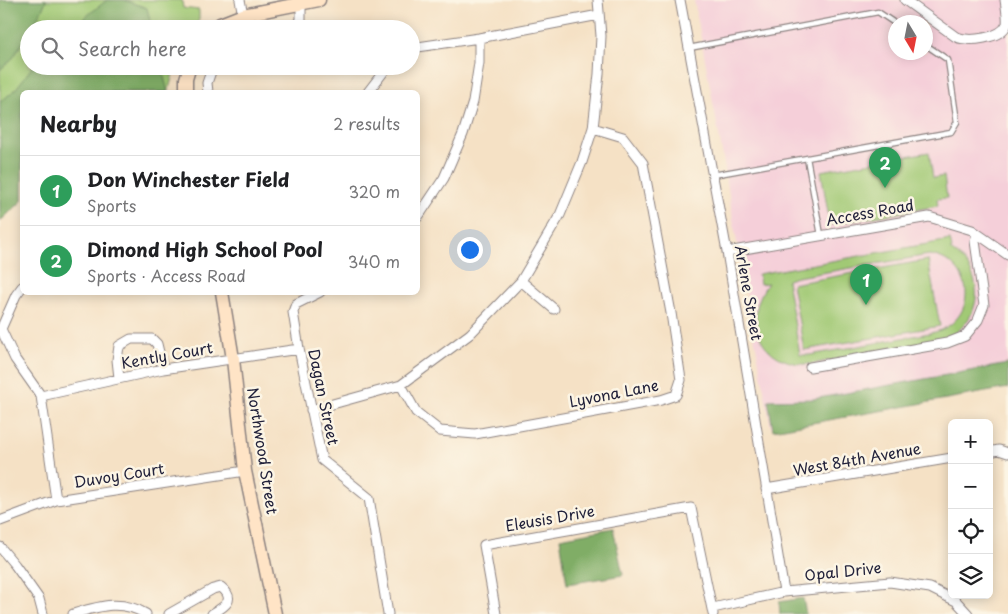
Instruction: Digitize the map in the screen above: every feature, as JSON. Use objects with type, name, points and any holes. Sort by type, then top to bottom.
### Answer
[{"type":"street","points":[[240,0],[243,15]]},
{"type":"street","points":[[230,20],[243,15],[319,0]]},
{"type":"street","points":[[311,410],[401,385],[470,334],[521,281],[560,215],[582,162],[593,128],[601,36],[598,0]]},
{"type":"street","name":"Arlene Street","points":[[680,0],[727,252],[784,592]]},
{"type":"street","points":[[905,0],[962,40],[1000,34],[1008,22],[1004,0]]},
{"type":"street","points":[[301,4],[301,20]]},
{"type":"street","points":[[420,47],[479,38],[599,15]]},
{"type":"street","points":[[420,214],[444,178],[463,134],[473,102],[479,63],[479,38]]},
{"type":"street","points":[[186,90],[187,75]]},
{"type":"street","points":[[208,90],[207,83],[210,75]]},
{"type":"street","points":[[370,90],[381,75]]},
{"type":"street","name":"Lyvona Lane","points":[[401,385],[416,412],[440,431],[475,434],[660,400],[676,395],[681,380],[671,314],[643,163],[623,137],[593,128]]},
{"type":"street","name":"Access Road","points":[[727,252],[929,217],[972,230],[1008,255]]},
{"type":"street","points":[[810,367],[947,343],[964,336],[978,320],[984,305],[975,241],[977,234]]},
{"type":"street","points":[[521,281],[554,310]]},
{"type":"street","points":[[20,290],[1,329],[15,359],[40,396],[56,500]]},
{"type":"street","name":"Northwood Street","points":[[222,295],[233,359],[246,470],[275,614]]},
{"type":"street","name":"Dagan Street","points":[[314,295],[296,304],[293,312],[322,460],[368,498],[388,614]]},
{"type":"street","points":[[119,378],[117,360],[119,346],[131,339],[152,338],[157,344],[162,369]]},
{"type":"street","name":"Kently Court","points":[[40,396],[162,369],[299,349]]},
{"type":"street","points":[[993,451],[999,450],[1008,452]]},
{"type":"street","name":"West 84th Avenue","points":[[766,490],[948,459]]},
{"type":"street","name":"Duvoy Court","points":[[0,521],[56,500],[246,470]]},
{"type":"street","name":"Eleusis Drive","points":[[496,614],[484,545],[691,508],[713,611]]},
{"type":"street","points":[[0,547],[39,599],[43,614]]},
{"type":"street","name":"Opal Drive","points":[[713,611],[784,592],[890,582],[930,588],[956,601],[968,614]]},
{"type":"street","points":[[169,614],[212,589],[221,588],[229,596],[228,603],[212,614]]},
{"type":"street","points":[[73,614],[104,605],[125,605],[146,614]]},
{"type":"lane","points":[[689,48],[878,12],[888,19]]},
{"type":"lane","points":[[713,175],[951,132],[957,122],[948,60],[933,50]]},
{"type":"lane","points":[[807,158],[821,235]]},
{"type":"shaded area","points":[[694,0],[1008,0],[1008,385],[771,428]]},
{"type":"green space","points":[[0,0],[182,0],[183,8],[199,10],[199,20],[20,20],[20,75],[173,75],[169,90],[20,90],[20,203],[0,221]]},
{"type":"green space","points":[[0,0],[46,0],[36,20],[20,20],[20,47],[13,58],[0,70]]},
{"type":"green space","points":[[107,0],[124,0],[147,8],[150,20],[81,20]]},
{"type":"green space","points":[[26,75],[163,75],[167,90],[20,90],[20,203],[0,221],[0,102],[15,90]]},
{"type":"green space","points":[[929,152],[933,178],[944,176],[947,198],[937,199],[938,206],[830,225],[821,171]]},
{"type":"green space","points":[[950,240],[952,249],[950,250],[971,271],[976,297],[973,310],[967,322],[957,332],[943,340],[811,364],[794,363],[780,358],[769,350],[761,339],[757,327],[756,313],[760,298],[768,283],[760,284],[758,274]],"holes":[[[930,255],[945,260],[956,268],[963,279],[966,291],[965,304],[959,315],[949,325],[935,332],[810,355],[800,355],[787,280]]]},
{"type":"green space","points":[[928,260],[940,326],[804,350],[792,284]]},
{"type":"green space","points":[[1008,364],[1008,388],[773,430],[768,400],[813,399]]},
{"type":"green space","points":[[613,528],[623,575],[567,584],[560,538]]},
{"type":"green space","points":[[803,598],[806,614],[780,614],[779,602]]},
{"type":"place","name":"Dimond High School Pool","points":[[885,188]]},
{"type":"place","name":"Don Winchester Field","points":[[866,305]]}]
